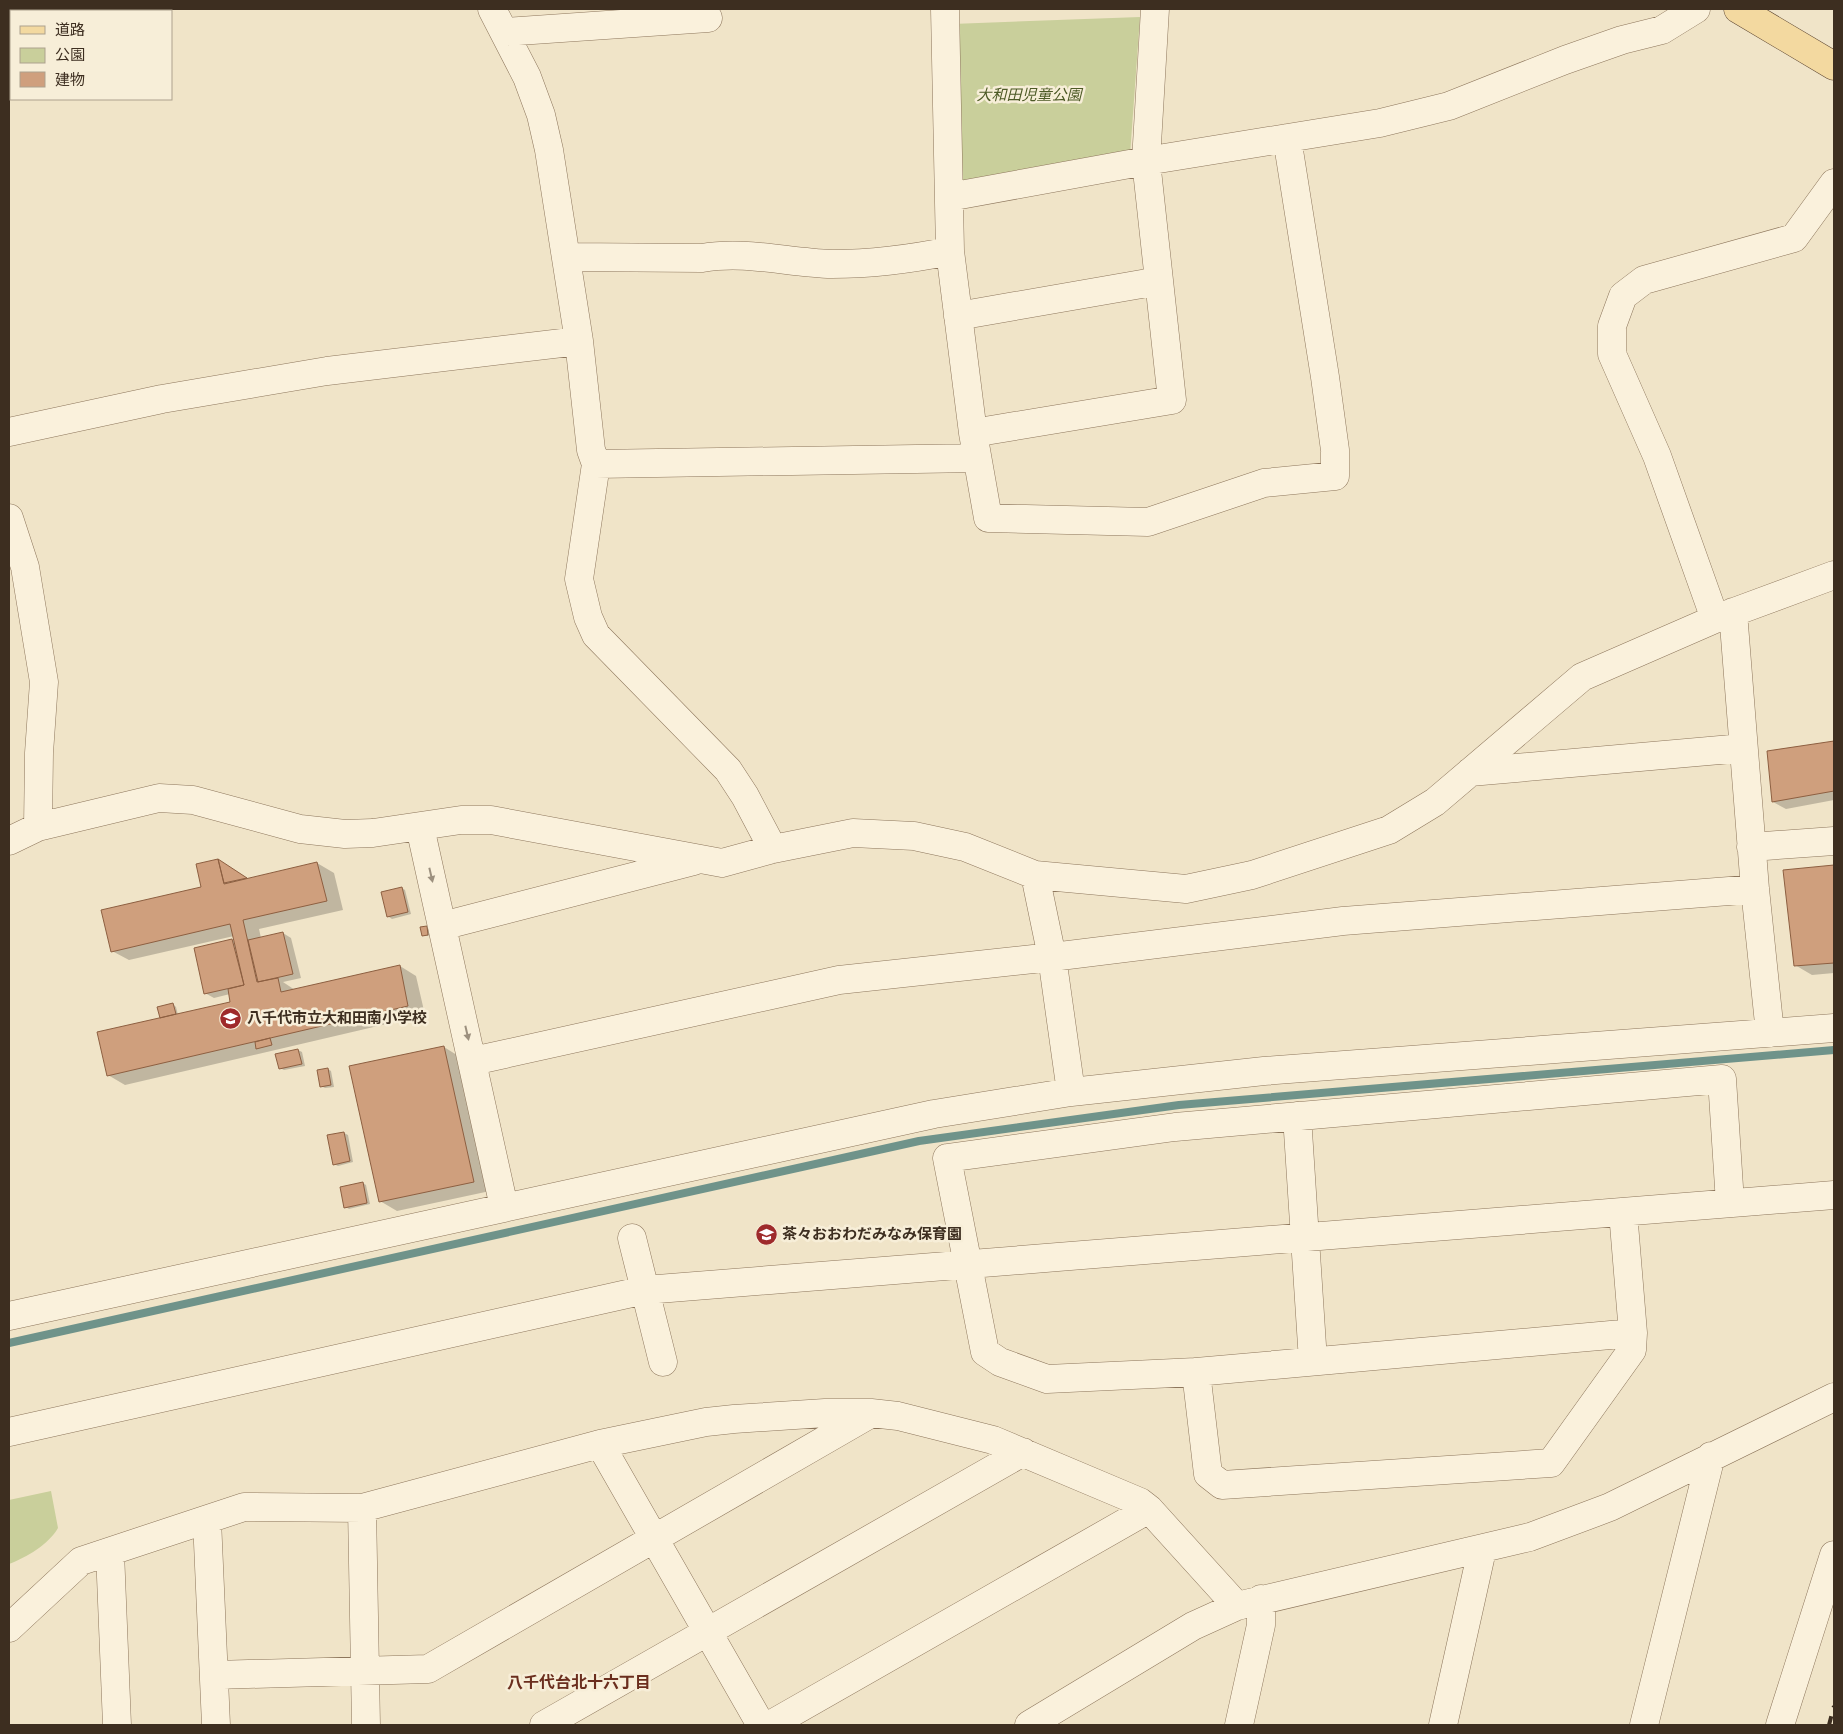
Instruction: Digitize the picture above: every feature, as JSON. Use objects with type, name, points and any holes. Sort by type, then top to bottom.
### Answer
[{"type":"main road","points":[[1738,9],[1834,66]]},
{"type":"street","points":[[945,9],[950,251],[975,446],[988,518],[1148,522],[1264,483],[1335,476],[1335,450],[1320,342],[1287,138]]},
{"type":"street","points":[[596,464],[975,446],[1172,400],[1146,160],[1155,9]]},
{"type":"street","points":[[949,197],[1146,160],[1380,123],[1449,106],[1565,60],[1622,40],[1662,30],[1696,9]]},
{"type":"street","points":[[708,18],[498,20],[527,77],[541,116],[549,150],[579,341],[591,450],[596,464],[579,580],[588,617],[596,635],[728,770],[745,796],[773,849]]},
{"type":"street","points":[[1770,1033],[1743,748],[1724,616],[1612,354],[1612,326],[1623,296],[1644,280],[1794,238],[1834,183]]},
{"type":"street","points":[[566,257],[702,258],[723,254],[832,264],[907,260],[950,251]]},
{"type":"street","points":[[958,316],[1159,281]]},
{"type":"street","points":[[9,432],[162,399],[317,373],[579,341]]},
{"type":"street","points":[[9,518],[25,567],[44,682],[39,753],[38,827]]},
{"type":"street","points":[[9,840],[38,827],[159,798],[200,795],[309,830],[345,834],[373,833],[461,820],[491,820],[722,863],[773,849],[853,834],[914,836],[965,846],[1035,875],[1186,889],[1252,875],[1389,830],[1435,802],[1582,677],[1724,616],[1834,575]]},
{"type":"street","points":[[1470,772],[1743,748]]},
{"type":"street","points":[[420,827],[504,1207]]},
{"type":"street","points":[[1751,847],[1834,841]]},
{"type":"street","points":[[442,926],[701,859]]},
{"type":"street","points":[[1035,875],[1052,957],[1071,1092]]},
{"type":"street","points":[[473,1061],[839,980],[1052,957],[1344,921],[1755,889]]},
{"type":"street","points":[[9,1316],[934,1114],[1071,1092],[1264,1071],[1834,1028]]},
{"type":"street","points":[[1633,1333],[1196,1372],[1047,1379],[1000,1362],[985,1352],[966,1264],[947,1158],[1175,1128],[1722,1079],[1730,1203]]},
{"type":"street","points":[[1298,1116],[1313,1361]]},
{"type":"street","points":[[9,1432],[645,1290],[1834,1195]]},
{"type":"street","points":[[1196,1372],[1208,1474],[1222,1485],[1551,1463],[1632,1350],[1633,1333],[1623,1212]]},
{"type":"street","points":[[632,1238],[664,1362]]},
{"type":"street","points":[[1029,1725],[1193,1626],[1249,1602],[1530,1538],[1610,1507],[1834,1397]]},
{"type":"street","points":[[9,1628],[81,1561],[244,1507],[362,1508],[600,1444],[724,1420],[824,1413],[871,1413],[949,1428],[1023,1452],[1140,1502],[1149,1509],[1249,1602],[1261,1625],[1240,1725]]},
{"type":"street","points":[[215,1675],[428,1668],[871,1413]]},
{"type":"street","points":[[600,1444],[762,1725]]},
{"type":"street","points":[[544,1725],[709,1633],[1023,1452]]},
{"type":"street","points":[[1644,1725],[1711,1456]]},
{"type":"street","points":[[362,1508],[366,1725]]},
{"type":"street","points":[[770,1725],[1149,1509]]},
{"type":"street","points":[[207,1520],[216,1725]]},
{"type":"street","points":[[1443,1725],[1482,1550]]},
{"type":"street","points":[[110,1552],[117,1725]]},
{"type":"street","points":[[1780,1725],[1834,1555]]},
{"type":"green space","name":"大和田児童公園","points":[[1140,17],[1130,155],[958,181],[952,24]]},
{"type":"green space","points":[[51,1491],[58,1528],[49,1540],[36,1550],[9,1564],[9,1500]]},
{"type":"building","points":[[1834,741],[1834,791],[1772,802],[1767,751]]},
{"type":"building","points":[[218,859],[224,884],[317,862],[327,901],[243,920],[257,982],[278,978],[281,992],[400,965],[408,1006],[107,1076],[97,1032],[230,1002],[228,989],[244,985],[230,924],[111,952],[101,910],[201,887],[196,864]]},
{"type":"building","points":[[218,859],[247,878],[224,883]]},
{"type":"building","points":[[1834,865],[1834,963],[1794,966],[1783,870]]},
{"type":"building","points":[[402,887],[408,912],[387,917],[381,892]]},
{"type":"building","points":[[427,926],[428,935],[422,936],[420,927]]},
{"type":"building","points":[[283,932],[293,974],[258,982],[248,940]]},
{"type":"building","points":[[232,939],[244,985],[204,994],[194,948]]},
{"type":"building","points":[[173,1003],[176,1014],[160,1018],[157,1007]]},
{"type":"building","points":[[270,1038],[272,1045],[256,1049],[255,1042]]},
{"type":"building","points":[[444,1046],[474,1182],[379,1202],[349,1066]]},
{"type":"building","points":[[298,1049],[302,1064],[279,1069],[275,1054]]},
{"type":"building","points":[[328,1068],[331,1085],[320,1087],[317,1070]]},
{"type":"building","points":[[344,1132],[350,1161],[333,1165],[327,1135]]},
{"type":"building","points":[[363,1182],[367,1203],[344,1208],[340,1187]]},
{"type":"waterway","points":[[9,1343],[919,1141],[1179,1105],[1834,1050]]},
{"type":"railway","points":[[1829,1725],[1834,1706]]},
{"type":"place","name":"八千代市立大和田南小学校","points":[[231,1018]]},
{"type":"place","name":"茶々おおわだみなみ保育園","points":[[766,1234]]},
{"type":"district","name":"八千代台北十六丁目","points":[[579,1682]]}]
